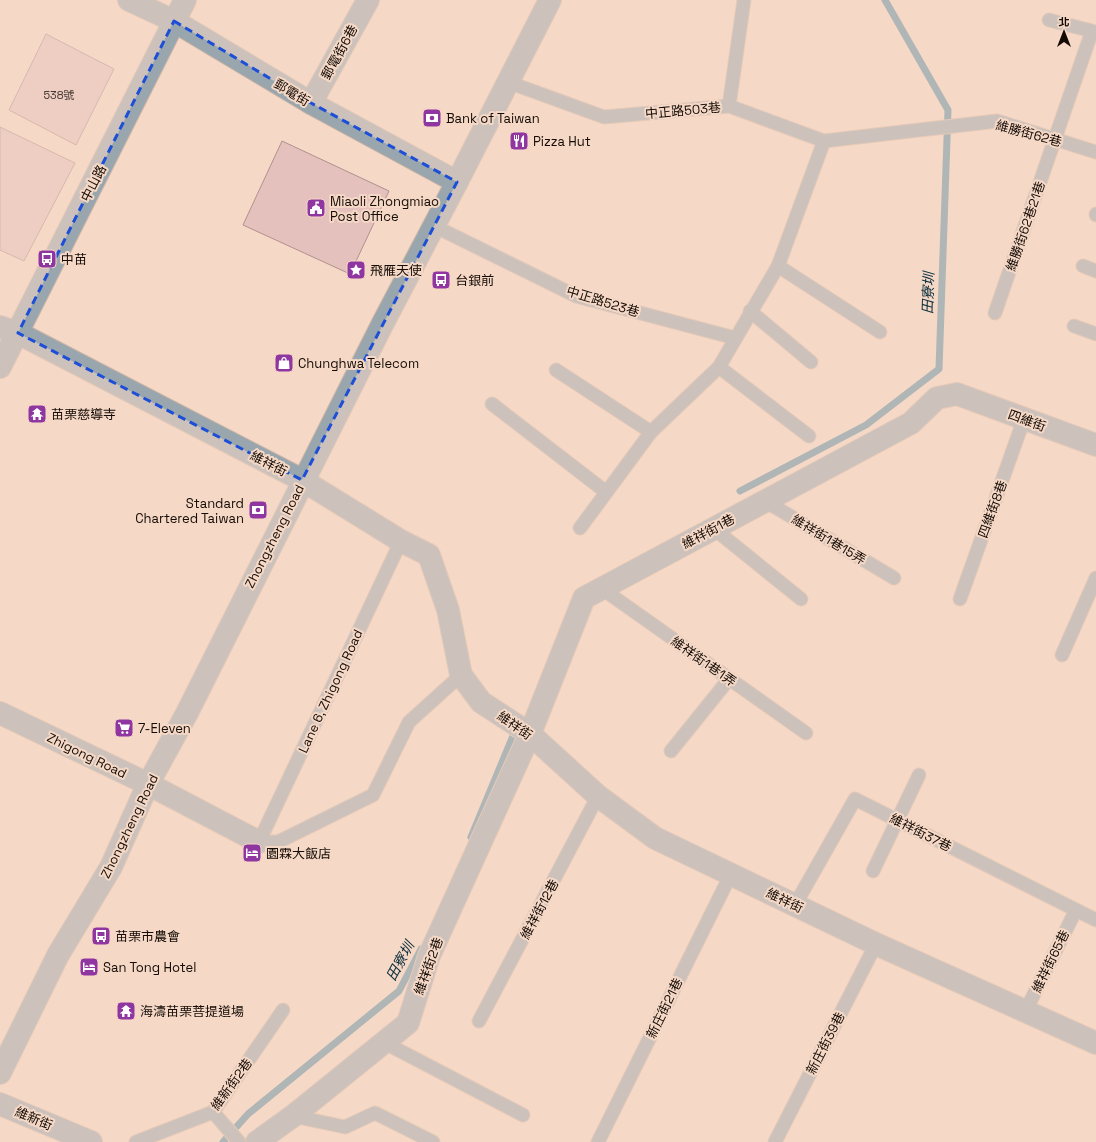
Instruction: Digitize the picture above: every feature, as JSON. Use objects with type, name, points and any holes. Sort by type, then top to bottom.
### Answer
[{"type":"street","name":"郵電街","points":[[129,0],[174,21],[311,103],[458,182]]},
{"type":"street","name":"中山路","points":[[0,366],[9,330],[185,0]]},
{"type":"street","name":"郵電街6巷","points":[[311,103],[368,0]]},
{"type":"street","name":"Zhongzheng Road","points":[[0,1073],[58,955],[111,867],[148,784],[187,713],[302,480],[458,182],[550,0]]},
{"type":"street","name":"維祥街","points":[[9,330],[302,480],[401,541],[428,555],[448,610],[460,675],[481,702],[530,734],[598,796],[655,838],[876,944],[1096,1043]]},
{"type":"street","name":"四維街","points":[[958,394],[1096,445]]},
{"type":"street","name":"維祥街1巷","points":[[530,734],[584,598],[911,423],[937,398],[958,394]]},
{"type":"street","name":"Zhigong Road","points":[[0,713],[148,784],[259,842]]},
{"type":"street","name":"維祥街2巷","points":[[257,1142],[293,1116],[408,1023],[429,956],[530,734]]},
{"type":"street","name":"維新街","points":[[0,1104],[91,1142]]},
{"type":"lane","points":[[729,106],[744,0]]},
{"type":"lane","points":[[1049,20],[1094,32]]},
{"type":"lane","name":"維勝街62巷21巷","points":[[995,313],[1094,32]]},
{"type":"lane","name":"中正路503巷","points":[[508,82],[604,117],[729,106],[824,141],[929,128]]},
{"type":"lane","name":"維勝街62巷","points":[[929,128],[997,121],[1096,152]]},
{"type":"lane","points":[[580,528],[651,432],[719,367],[750,311],[778,266],[824,141]]},
{"type":"lane","name":"中正路523巷","points":[[434,226],[576,296],[735,338]]},
{"type":"lane","points":[[778,266],[880,332]]},
{"type":"lane","points":[[1083,266],[1096,271]]},
{"type":"lane","points":[[750,311],[811,362]]},
{"type":"lane","points":[[1074,326],[1096,334]]},
{"type":"lane","points":[[719,367],[809,436]]},
{"type":"lane","points":[[556,370],[651,432]]},
{"type":"lane","points":[[492,404],[606,492]]},
{"type":"lane","name":"四維街8巷","points":[[960,599],[1024,419]]},
{"type":"lane","name":"維祥街1巷15弄","points":[[765,501],[894,578]]},
{"type":"lane","points":[[713,528],[801,599]]},
{"type":"lane","name":"Lane 6, Zhigong Road","points":[[259,842],[401,541]]},
{"type":"lane","points":[[1062,655],[1096,578]]},
{"type":"lane","name":"維祥街1巷1弄","points":[[601,588],[806,733]]},
{"type":"lane","points":[[259,842],[278,842],[373,795],[409,722],[460,675]]},
{"type":"lane","points":[[671,752],[729,678]]},
{"type":"lane","points":[[873,871],[919,775]]},
{"type":"lane","name":"維祥街12巷","points":[[479,1022],[598,796]]},
{"type":"lane","name":"維祥街37巷","points":[[795,905],[855,799],[1096,920]]},
{"type":"lane","name":"新庄街21巷","points":[[598,1142],[731,874]]},
{"type":"lane","name":"維祥街65巷","points":[[1025,1012],[1076,910]]},
{"type":"lane","name":"新庄街39巷","points":[[775,1142],[876,944]]},
{"type":"lane","name":"維新街2巷","points":[[136,1142],[213,1112],[283,1010]]},
{"type":"lane","points":[[385,1043],[523,1115]]},
{"type":"lane","points":[[213,1112],[239,1142]]},
{"type":"lane","points":[[293,1116],[345,1127],[375,1114],[433,1142]]},
{"type":"highlighted area","points":[[174,21],[311,103],[457,182],[302,480],[18,333]]},
{"type":"building","points":[[46,34],[114,69],[76,145],[9,110]]},
{"type":"building","points":[[0,127],[75,163],[24,261],[0,250]]},
{"type":"building","name":"Miaoli Zhongmiao Post Office","points":[[282,141],[389,191],[350,274],[243,225]]},
{"type":"waterway","name":"田寮圳","points":[[740,491],[866,425],[939,369],[948,110],[885,0]]},
{"type":"waterway","name":"田寮圳","points":[[471,837],[515,731]]},
{"type":"waterway","name":"田寮圳","points":[[223,1142],[248,1114],[399,991],[421,949]]},
{"type":"place","name":"Bank of Taiwan","points":[[432,118]]},
{"type":"place","name":"Pizza Hut","points":[[519,141]]},
{"type":"place","name":"Miaoli Zhongmiao Post Office","points":[[316,208]]},
{"type":"place","name":"中苗","points":[[47,259]]},
{"type":"place","name":"飛雁天使","points":[[356,270]]},
{"type":"place","name":"台銀前","points":[[441,280]]},
{"type":"place","name":"Chunghwa Telecom","points":[[284,363]]},
{"type":"place","name":"苗栗慈導寺","points":[[37,414]]},
{"type":"place","name":"Standard Chartered Taiwan","points":[[258,510]]},
{"type":"place","name":"7-Eleven","points":[[124,728]]},
{"type":"place","name":"園霖大飯店","points":[[252,853]]},
{"type":"place","name":"苗栗市農會","points":[[101,936]]},
{"type":"place","name":"San Tong Hotel","points":[[89,967]]},
{"type":"place","name":"海濤苗栗菩提道場","points":[[126,1011]]}]
